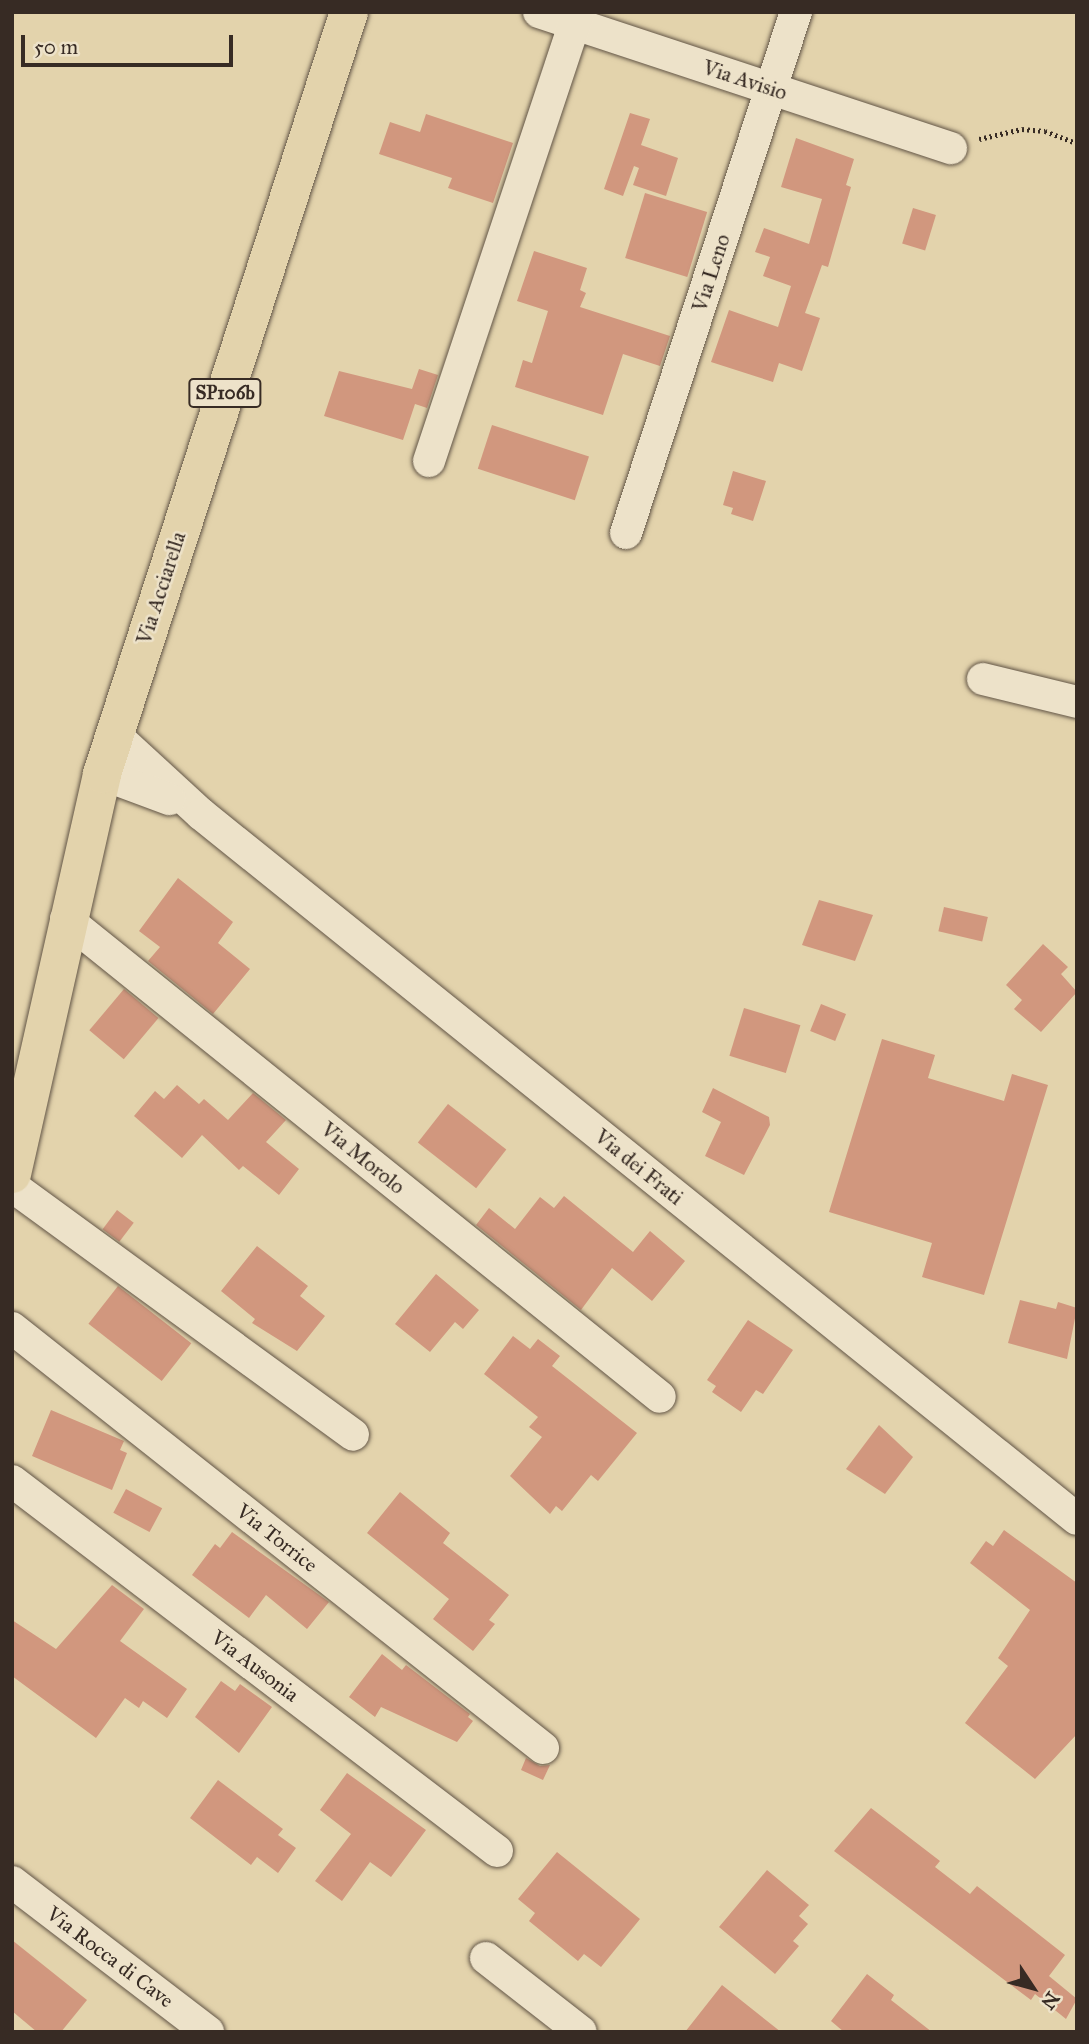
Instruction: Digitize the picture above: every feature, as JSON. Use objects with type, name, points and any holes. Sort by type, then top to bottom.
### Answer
[{"type":"main road","name":"Via Acciarella","points":[[12,1174],[66,919],[102,774],[349,12]]},
{"type":"street","name":"Via Avisio","points":[[539,12],[576,18],[771,89],[951,148]]},
{"type":"street","name":"Via Leno","points":[[626,533],[796,12]]},
{"type":"street","points":[[429,461],[576,18]]},
{"type":"street","points":[[983,678],[1077,702]]},
{"type":"street","name":"Via dei Frati","points":[[114,734],[201,814],[1077,1519]]},
{"type":"street","name":"Via dei Frati","points":[[102,774],[201,814]]},
{"type":"street","name":"Via Morolo","points":[[66,919],[660,1397]]},
{"type":"street","points":[[12,1186],[353,1435]]},
{"type":"street","name":"Via Torrice","points":[[12,1328],[543,1748]]},
{"type":"street","name":"Via Ausonia","points":[[12,1481],[497,1851]]},
{"type":"street","name":"Via Rocca di Cave","points":[[12,1882],[208,2032]]},
{"type":"street","points":[[486,1958],[580,2032]]},
{"type":"path","points":[[951,148],[1021,129],[1045,131],[1077,144]]},
{"type":"building","points":[[630,113],[650,119],[641,145],[678,158],[666,196],[633,185],[639,168],[634,166],[623,196],[604,189]]},
{"type":"building","points":[[426,114],[513,143],[493,203],[448,188],[452,178],[379,154],[390,122],[420,132]]},
{"type":"building","points":[[796,138],[854,159],[846,185],[851,187],[828,267],[822,265],[805,313],[820,318],[802,371],[779,363],[773,382],[711,362],[729,310],[778,327],[791,286],[763,276],[770,257],[755,252],[764,228],[809,244],[822,199],[781,187]]},
{"type":"building","points":[[645,193],[707,212],[687,277],[625,258]]},
{"type":"building","points":[[913,208],[936,215],[925,250],[902,243]]},
{"type":"building","points":[[534,251],[587,268],[580,290],[586,293],[580,307],[670,336],[660,366],[623,354],[603,415],[515,387],[523,360],[532,363],[548,311],[517,301]]},
{"type":"building","points":[[419,369],[438,375],[427,408],[415,404],[403,440],[324,416],[339,371],[412,389]]},
{"type":"building","points":[[492,425],[589,457],[575,500],[478,469]]},
{"type":"building","points":[[733,471],[766,481],[753,521],[731,514],[733,508],[723,505]]},
{"type":"building","points":[[178,878],[233,922],[218,943],[250,969],[213,1014],[148,961],[160,947],[139,931]]},
{"type":"building","points":[[819,900],[873,915],[855,961],[802,945]]},
{"type":"building","points":[[944,907],[988,917],[982,941],[938,931]]},
{"type":"building","points":[[1043,944],[1068,967],[1061,974],[1077,992],[1041,1032],[1014,1009],[1022,1000],[1006,985]]},
{"type":"building","points":[[124,989],[158,1018],[124,1059],[89,1030]]},
{"type":"building","points":[[821,1004],[846,1014],[835,1041],[810,1031]]},
{"type":"building","points":[[744,1008],[800,1025],[786,1073],[729,1056]]},
{"type":"building","points":[[882,1039],[935,1055],[928,1078],[1004,1101],[1012,1074],[1048,1085],[984,1295],[922,1277],[932,1243],[829,1212]]},
{"type":"building","points":[[177,1085],[199,1104],[204,1099],[228,1120],[253,1093],[286,1120],[266,1142],[299,1169],[279,1195],[243,1166],[239,1170],[202,1135],[182,1158],[134,1116],[155,1091],[164,1099]]},
{"type":"building","points":[[713,1088],[769,1117],[770,1125],[744,1175],[705,1156],[721,1122],[702,1112]]},
{"type":"building","points":[[448,1104],[506,1150],[476,1188],[418,1143]]},
{"type":"building","points":[[564,1196],[633,1252],[650,1231],[685,1261],[652,1301],[612,1268],[581,1310],[476,1225],[489,1208],[515,1229],[540,1197],[554,1208]]},
{"type":"building","points":[[117,1210],[134,1223],[119,1242],[103,1229]]},
{"type":"building","points":[[257,1246],[308,1286],[300,1296],[325,1316],[297,1351],[252,1323],[255,1319],[221,1291]]},
{"type":"building","points":[[436,1274],[479,1310],[463,1329],[455,1322],[430,1352],[395,1324]]},
{"type":"building","points":[[118,1286],[191,1343],[162,1381],[88,1324]]},
{"type":"building","points":[[1020,1300],[1056,1309],[1058,1302],[1077,1308],[1067,1359],[1008,1343]]},
{"type":"building","points":[[748,1320],[793,1350],[763,1394],[756,1390],[741,1412],[712,1392],[716,1386],[707,1380]]},
{"type":"building","points":[[513,1336],[530,1349],[538,1339],[560,1356],[552,1366],[637,1433],[598,1481],[591,1475],[562,1511],[556,1506],[550,1514],[510,1476],[542,1437],[529,1427],[538,1417],[484,1374]]},
{"type":"building","points":[[51,1410],[124,1441],[120,1450],[127,1453],[112,1490],[32,1456]]},
{"type":"building","points":[[879,1425],[913,1457],[885,1494],[846,1469]]},
{"type":"building","points":[[126,1489],[162,1508],[150,1532],[113,1513]]},
{"type":"building","points":[[400,1492],[450,1533],[443,1543],[509,1595],[489,1620],[495,1624],[473,1651],[433,1619],[449,1599],[367,1533]]},
{"type":"building","points":[[1004,1530],[1077,1583],[1077,1734],[1035,1779],[965,1723],[1008,1666],[998,1658],[1030,1610],[970,1563],[986,1541],[993,1546]]},
{"type":"building","points":[[232,1532],[329,1602],[307,1629],[266,1595],[249,1618],[192,1575],[215,1544],[220,1548]]},
{"type":"building","points":[[112,1585],[144,1609],[120,1641],[187,1689],[167,1718],[143,1701],[139,1708],[125,1698],[96,1738],[12,1676],[12,1620],[56,1649]]},
{"type":"building","points":[[382,1654],[402,1670],[406,1665],[470,1714],[468,1717],[473,1721],[457,1742],[381,1707],[375,1717],[349,1697]]},
{"type":"building","points":[[221,1681],[235,1691],[240,1684],[272,1707],[239,1753],[195,1717]]},
{"type":"building","points":[[526,1758],[540,1766],[550,1765],[543,1780],[521,1770]]},
{"type":"building","points":[[347,1773],[426,1830],[391,1877],[370,1862],[342,1901],[315,1881],[351,1834],[320,1810]]},
{"type":"building","points":[[218,1780],[283,1829],[278,1835],[296,1848],[278,1873],[257,1857],[251,1865],[190,1818]]},
{"type":"building","points":[[871,1808],[940,1861],[935,1867],[970,1894],[977,1886],[1065,1955],[1049,1976],[1077,1999],[1066,2019],[1035,1994],[1031,2000],[834,1851]]},
{"type":"building","points":[[557,1852],[640,1919],[601,1967],[584,1954],[578,1961],[529,1921],[535,1913],[518,1899]]},
{"type":"building","points":[[767,1870],[809,1905],[799,1916],[808,1924],[793,1941],[799,1946],[775,1974],[719,1927]]},
{"type":"building","points":[[12,1940],[87,2000],[61,2032],[37,2032],[12,2011]]},
{"type":"building","points":[[867,1974],[894,1995],[891,2000],[932,2032],[844,2032],[831,2021]]},
{"type":"building","points":[[722,1985],[747,2005],[781,2032],[685,2032]]}]
